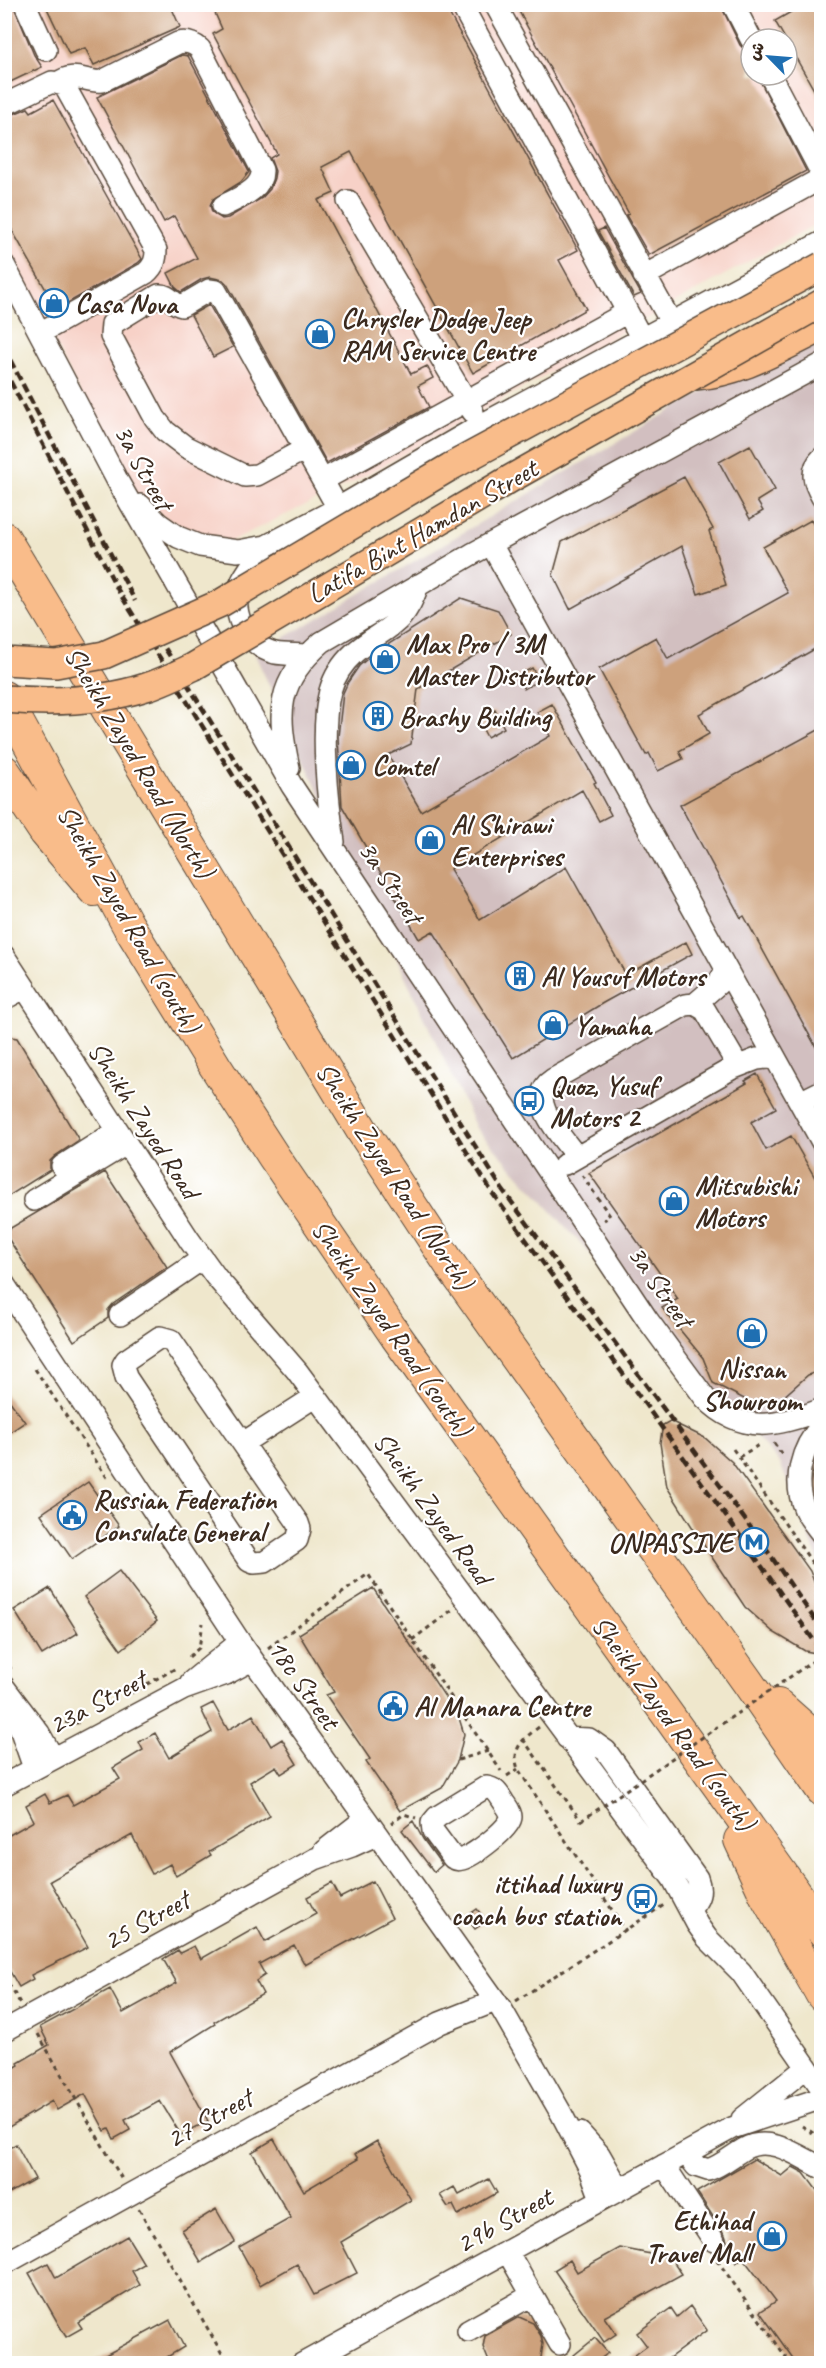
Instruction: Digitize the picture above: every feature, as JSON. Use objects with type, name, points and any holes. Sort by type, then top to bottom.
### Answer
[{"type":"highway","name":"Sheikh Zayed Road (North)","points":[[4,538],[357,1122],[406,1199],[822,1790]]},
{"type":"highway","name":"Sheikh Zayed Road (south)","points":[[4,698],[128,924],[226,1084],[340,1256],[822,1930]]},
{"type":"highway","points":[[4,771],[45,832],[99,895],[128,924]]},
{"type":"highway","points":[[747,1681],[822,1744]]},
{"type":"highway","points":[[722,1791],[766,1896],[822,1995]]},
{"type":"main road","name":"Latifa Bint Hamdan Street","points":[[4,661],[56,664],[104,655],[221,603],[450,467],[822,266]]},
{"type":"main road","name":"Latifa Bint Hamdan Street","points":[[4,698],[45,703],[96,699],[146,687],[193,667],[510,478],[822,303]]},
{"type":"main road","points":[[692,376],[719,373],[744,365],[822,328]]},
{"type":"street","points":[[25,4],[46,50]]},
{"type":"street","points":[[461,4],[642,339]]},
{"type":"street","points":[[495,4],[672,324]]},
{"type":"street","points":[[733,4],[745,27]]},
{"type":"street","points":[[4,105],[46,84],[73,76],[102,81],[178,43],[195,44],[200,49],[262,170],[257,186],[223,206]]},
{"type":"street","points":[[40,333],[146,273],[156,259],[153,242],[67,90],[58,82]]},
{"type":"street","points":[[644,276],[822,176],[776,87]]},
{"type":"street","points":[[348,201],[481,424]]},
{"type":"street","points":[[117,480],[158,523],[178,537],[200,546],[219,550],[238,551],[266,546],[338,508],[481,424],[822,242]]},
{"type":"street","name":"3a Street","points":[[4,264],[117,480],[292,786],[647,1319],[705,1398],[723,1414],[771,1431],[822,1409]]},
{"type":"street","points":[[305,449],[257,475],[245,476],[179,442],[154,418],[111,336],[112,324],[159,295],[166,296],[182,306],[210,290],[216,291],[323,480],[338,508]]},
{"type":"street","points":[[323,480],[626,313]]},
{"type":"street","name":"Latifa Bint Hamdan Street","points":[[292,786],[282,733],[281,714],[290,681],[307,655],[322,642],[491,544],[822,364]]},
{"type":"street","points":[[822,458],[817,463],[813,474],[815,485],[822,496]]},
{"type":"street","points":[[491,544],[822,1142]]},
{"type":"street","points":[[266,546],[242,580],[238,591],[238,614],[241,624],[247,634],[264,648],[285,654],[307,655]]},
{"type":"street","points":[[335,849],[327,769],[326,725],[331,690],[346,661],[404,616],[411,606],[418,585]]},
{"type":"street","name":"Sheikh Zayed Road","points":[[4,956],[202,1258],[279,1347],[316,1396],[673,1879],[707,1938],[741,1972],[822,2089]]},
{"type":"street","points":[[573,1158],[541,1102],[542,1091],[548,1083],[685,1005],[695,1004],[718,984],[726,970]]},
{"type":"street","points":[[4,999],[24,988]]},
{"type":"street","points":[[695,1004],[705,1010],[738,1066]]},
{"type":"street","points":[[559,1187],[561,1170],[573,1158],[738,1066],[758,1059],[775,1057]]},
{"type":"street","points":[[800,1102],[822,1091]]},
{"type":"street","points":[[35,1192],[121,1137]]},
{"type":"street","points":[[120,1316],[202,1258]]},
{"type":"street","name":"18c Street","points":[[4,1284],[240,1642],[494,1999],[561,2113],[590,2169],[610,2194]]},
{"type":"street","points":[[166,1337],[171,1340],[243,1443],[300,1529],[297,1540],[260,1564],[249,1561],[245,1556],[126,1377],[123,1365],[126,1360],[154,1339],[166,1337]]},
{"type":"street","points":[[243,1443],[316,1396]]},
{"type":"street","points":[[822,1425],[806,1448],[799,1473],[799,1486],[805,1511],[822,1534]]},
{"type":"street","name":"23a Street","points":[[184,1689],[240,1642]]},
{"type":"street","name":"23a Street","points":[[4,1785],[184,1689],[219,1677],[252,1659]]},
{"type":"street","points":[[4,1687],[39,1733],[53,1758]]},
{"type":"street","points":[[4,1699],[20,1728],[34,1768]]},
{"type":"street","name":"25 Street","points":[[4,2031],[371,1827]]},
{"type":"street","name":"27 Street","points":[[4,2264],[440,2023],[494,1999]]},
{"type":"street","name":"29b Street","points":[[302,2364],[733,2127],[807,2067]]},
{"type":"street","name":"29b Street","points":[[733,2127],[822,2098]]},
{"type":"street","points":[[686,2153],[696,2166],[708,2170],[747,2147],[764,2143],[782,2148],[822,2168]]},
{"type":"street","points":[[664,2165],[716,2250]]},
{"type":"street","points":[[507,2251],[560,2344]]},
{"type":"street","points":[[468,2331],[532,2295]]},
{"type":"path","points":[[573,1158],[610,1216],[589,1230]]},
{"type":"path","points":[[33,1365],[56,1404],[114,1488]]},
{"type":"path","points":[[738,1457],[771,1431],[790,1468],[799,1473]]},
{"type":"path","points":[[733,1449],[822,1576]]},
{"type":"path","points":[[252,1659],[368,1574],[505,1777]]},
{"type":"path","points":[[412,1640],[466,1600]]},
{"type":"path","points":[[130,1694],[177,1668],[199,1648],[204,1626],[201,1615]]},
{"type":"path","points":[[523,1739],[581,1821],[822,1655]]},
{"type":"path","points":[[552,1718],[523,1739],[516,1750],[515,1760],[518,1768],[626,1931]]},
{"type":"path","points":[[49,1720],[60,1724],[81,1723]]},
{"type":"path","points":[[458,1760],[488,1751]]},
{"type":"path","points":[[371,1827],[404,1814],[432,1823]]},
{"type":"path","points":[[494,1999],[685,1901]]},
{"type":"path","points":[[34,2028],[228,2364]]},
{"type":"path","points":[[716,2250],[791,2364]]},
{"type":"shaded area","points":[[5,5],[821,5],[821,221],[354,482],[218,547],[133,500],[5,243]]},
{"type":"shaded area","points":[[821,322],[821,1567],[780,1463],[476,1128],[255,655]]},
{"type":"building","points":[[4,4],[13,4],[34,55],[42,67],[4,85]]},
{"type":"building","points":[[45,4],[170,4],[180,27],[94,65],[85,48],[69,54]]},
{"type":"building","points":[[211,4],[444,4],[578,250],[559,260],[586,309],[473,373],[351,152],[322,167],[334,193],[318,200],[411,374],[427,366],[433,378],[418,386],[429,407],[327,463],[227,284],[223,280],[210,277],[202,279],[181,292],[175,287],[168,273],[197,258],[174,216],[164,222],[97,97],[182,55],[188,56],[249,172],[241,182],[213,199],[210,205],[212,212],[222,219],[228,218],[262,198],[270,189],[274,178],[275,171],[270,158],[277,154],[213,34],[222,29]]},
{"type":"building","points":[[515,4],[720,4],[739,43],[739,87],[763,87],[806,171],[649,255],[626,215],[629,214]]},
{"type":"building","points":[[805,4],[818,4],[822,10],[822,104],[799,63],[799,27],[778,27],[775,21]]},
{"type":"building","points":[[53,100],[142,259],[57,309],[4,216],[4,118],[28,108],[31,112]]},
{"type":"building","points":[[604,228],[641,294],[634,297],[598,231]]},
{"type":"building","points":[[209,305],[233,347],[213,357],[191,315]]},
{"type":"building","points":[[750,445],[775,490],[757,501],[763,511],[750,519],[719,462]]},
{"type":"building","points":[[684,477],[713,529],[709,531],[726,585],[698,594],[682,546],[570,609],[553,575],[562,542]]},
{"type":"building","points":[[811,520],[822,540],[822,645],[699,714],[709,734],[679,751],[683,759],[658,771],[649,753],[646,755],[599,669],[656,637],[668,659],[788,593],[763,547]]},
{"type":"building","points":[[461,598],[498,610],[511,634],[418,689],[411,744],[388,755],[421,811],[550,736],[537,712],[552,704],[596,782],[594,783],[611,815],[599,821],[582,790],[450,869],[480,920],[566,867],[626,975],[686,942],[692,954],[603,1003],[513,1058],[433,931],[419,939],[342,806],[338,737],[343,693],[348,682],[359,666],[373,654]]},
{"type":"building","points":[[532,668],[539,680],[524,689],[517,676]]},
{"type":"building","points":[[495,710],[504,728],[487,737],[478,720]]},
{"type":"building","points":[[822,728],[822,1058],[744,916],[741,918],[680,805]]},
{"type":"building","points":[[4,1036],[17,1038],[79,1140],[50,1161],[50,1170],[4,1199]]},
{"type":"building","points":[[757,1074],[776,1108],[751,1122],[766,1150],[791,1136],[822,1190],[822,1370],[808,1375],[782,1398],[750,1402],[713,1383],[703,1358],[662,1308],[678,1299],[589,1173],[747,1083],[745,1081]]},
{"type":"building","points":[[105,1172],[167,1267],[113,1304],[108,1310],[108,1318],[74,1341],[4,1232]]},
{"type":"building","points":[[4,1393],[25,1422],[4,1436]]},
{"type":"building","name":"ONPASSIVE","points":[[670,1421],[705,1438],[732,1462],[810,1571],[822,1603],[822,1654],[805,1651],[773,1632],[745,1607],[703,1544],[667,1487],[660,1443],[663,1425]]},
{"type":"building","points":[[822,1447],[822,1512],[814,1496],[812,1477],[816,1459]]},
{"type":"building","points":[[88,1482],[119,1526],[72,1559],[41,1514]]},
{"type":"building","points":[[119,1571],[157,1621],[121,1650],[84,1597]]},
{"type":"building","points":[[50,1588],[78,1633],[42,1655],[14,1610]]},
{"type":"building","name":"Al Manara Centre","points":[[373,1588],[459,1718],[464,1734],[458,1760],[442,1788],[400,1811],[366,1762],[370,1759],[326,1695],[334,1692],[299,1634]]},
{"type":"building","points":[[213,1703],[228,1730],[253,1715],[271,1746],[282,1739],[297,1764],[281,1774],[276,1766],[250,1782],[270,1816],[209,1852],[211,1855],[176,1876],[170,1864],[152,1874],[132,1835],[50,1881],[88,1947],[31,1975],[33,1979],[19,1987],[4,1961],[4,1838],[34,1821],[26,1805],[45,1794],[50,1803],[67,1795],[73,1805],[120,1779],[113,1768],[143,1750],[139,1742],[155,1733],[169,1758],[212,1732],[201,1709]]},
{"type":"building","points":[[413,1821],[442,1865],[434,1872],[402,1830]]},
{"type":"building","points":[[373,1881],[392,1918],[305,1965],[294,1945],[259,1964],[265,1975],[256,1981],[263,1994],[214,2022],[215,2024],[170,2052],[208,2121],[181,2135],[160,2101],[125,2120],[130,2130],[114,2139],[109,2129],[105,2131],[85,2094],[57,2110],[52,2101],[4,2130],[4,2074],[49,2045],[40,2027],[110,1989],[123,2013],[177,1983],[163,1959],[178,1950],[180,1953],[194,1946],[201,1959],[257,1927],[265,1942],[316,1914],[307,1897],[332,1883],[340,1898]]},
{"type":"building","points":[[477,1909],[486,1921],[475,1929],[466,1917]]},
{"type":"building","points":[[274,2139],[304,2191],[358,2159],[355,2154],[377,2141],[411,2200],[341,2242],[357,2273],[314,2295],[297,2264],[260,2285],[239,2247],[291,2218],[252,2152]]},
{"type":"building","points":[[16,2144],[35,2179],[4,2196],[4,2151]]},
{"type":"building","points":[[754,2159],[782,2176],[793,2167],[804,2173],[822,2197],[822,2364],[797,2364],[760,2312],[776,2301],[743,2258],[736,2263],[727,2249],[724,2251],[727,2241],[725,2235],[697,2192]]},
{"type":"building","points":[[489,2179],[497,2193],[458,2215],[453,2205],[448,2207],[440,2195],[454,2187],[459,2195]]},
{"type":"building","points":[[216,2209],[235,2242],[201,2262],[182,2230]]},
{"type":"building","points":[[127,2236],[144,2264],[132,2271],[140,2285],[78,2322],[82,2328],[66,2337],[29,2273],[48,2263],[56,2278]]},
{"type":"building","points":[[620,2248],[671,2258],[682,2274],[604,2317],[616,2334],[604,2342],[554,2270],[570,2260],[577,2272]]},
{"type":"building","points":[[690,2306],[707,2330],[661,2364],[623,2364],[647,2346],[637,2333],[671,2308],[677,2317]]},
{"type":"building","points":[[519,2317],[533,2323],[541,2336],[543,2344],[540,2364],[490,2364],[483,2347],[485,2336]]},
{"type":"building","points":[[170,2320],[184,2347],[167,2357],[170,2364],[89,2364]]},
{"type":"building","points":[[595,2338],[608,2353],[594,2364],[563,2364]]},
{"type":"railway","points":[[4,348],[135,601]]},
{"type":"railway","points":[[4,369],[119,592],[493,1194],[822,1652]]},
{"type":"railway","points":[[158,637],[502,1189],[757,1536],[822,1630]]},
{"type":"place","name":"Casa Nova","points":[[54,303]]},
{"type":"place","name":"Chrysler Dodge Jeep RAM Service Centre","points":[[320,334]]},
{"type":"place","name":"Max Pro / 3M Master Distributor","points":[[385,659]]},
{"type":"place","name":"Brashy Building","points":[[378,716]]},
{"type":"place","name":"Comtel","points":[[351,765]]},
{"type":"place","name":"Al Shirawi Enterprises","points":[[430,840]]},
{"type":"place","name":"Al Yousuf Motors","points":[[520,976]]},
{"type":"place","name":"Yamaha","points":[[553,1025]]},
{"type":"place","name":"Quoz, Yusuf Motors 2","points":[[529,1101]]},
{"type":"place","name":"Mitsubishi Motors","points":[[674,1201]]},
{"type":"place","name":"Nissan Showroom","points":[[752,1333]]},
{"type":"place","name":"Russian Federation Consulate General","points":[[72,1515]]},
{"type":"place","name":"ONPASSIVE","points":[[754,1542]]},
{"type":"place","name":"Al Manara Centre","points":[[393,1706]]},
{"type":"place","name":"ittihad luxury coach bus station","points":[[642,1899]]},
{"type":"place","name":"Ethihad Travel Mall","points":[[772,2236]]}]
